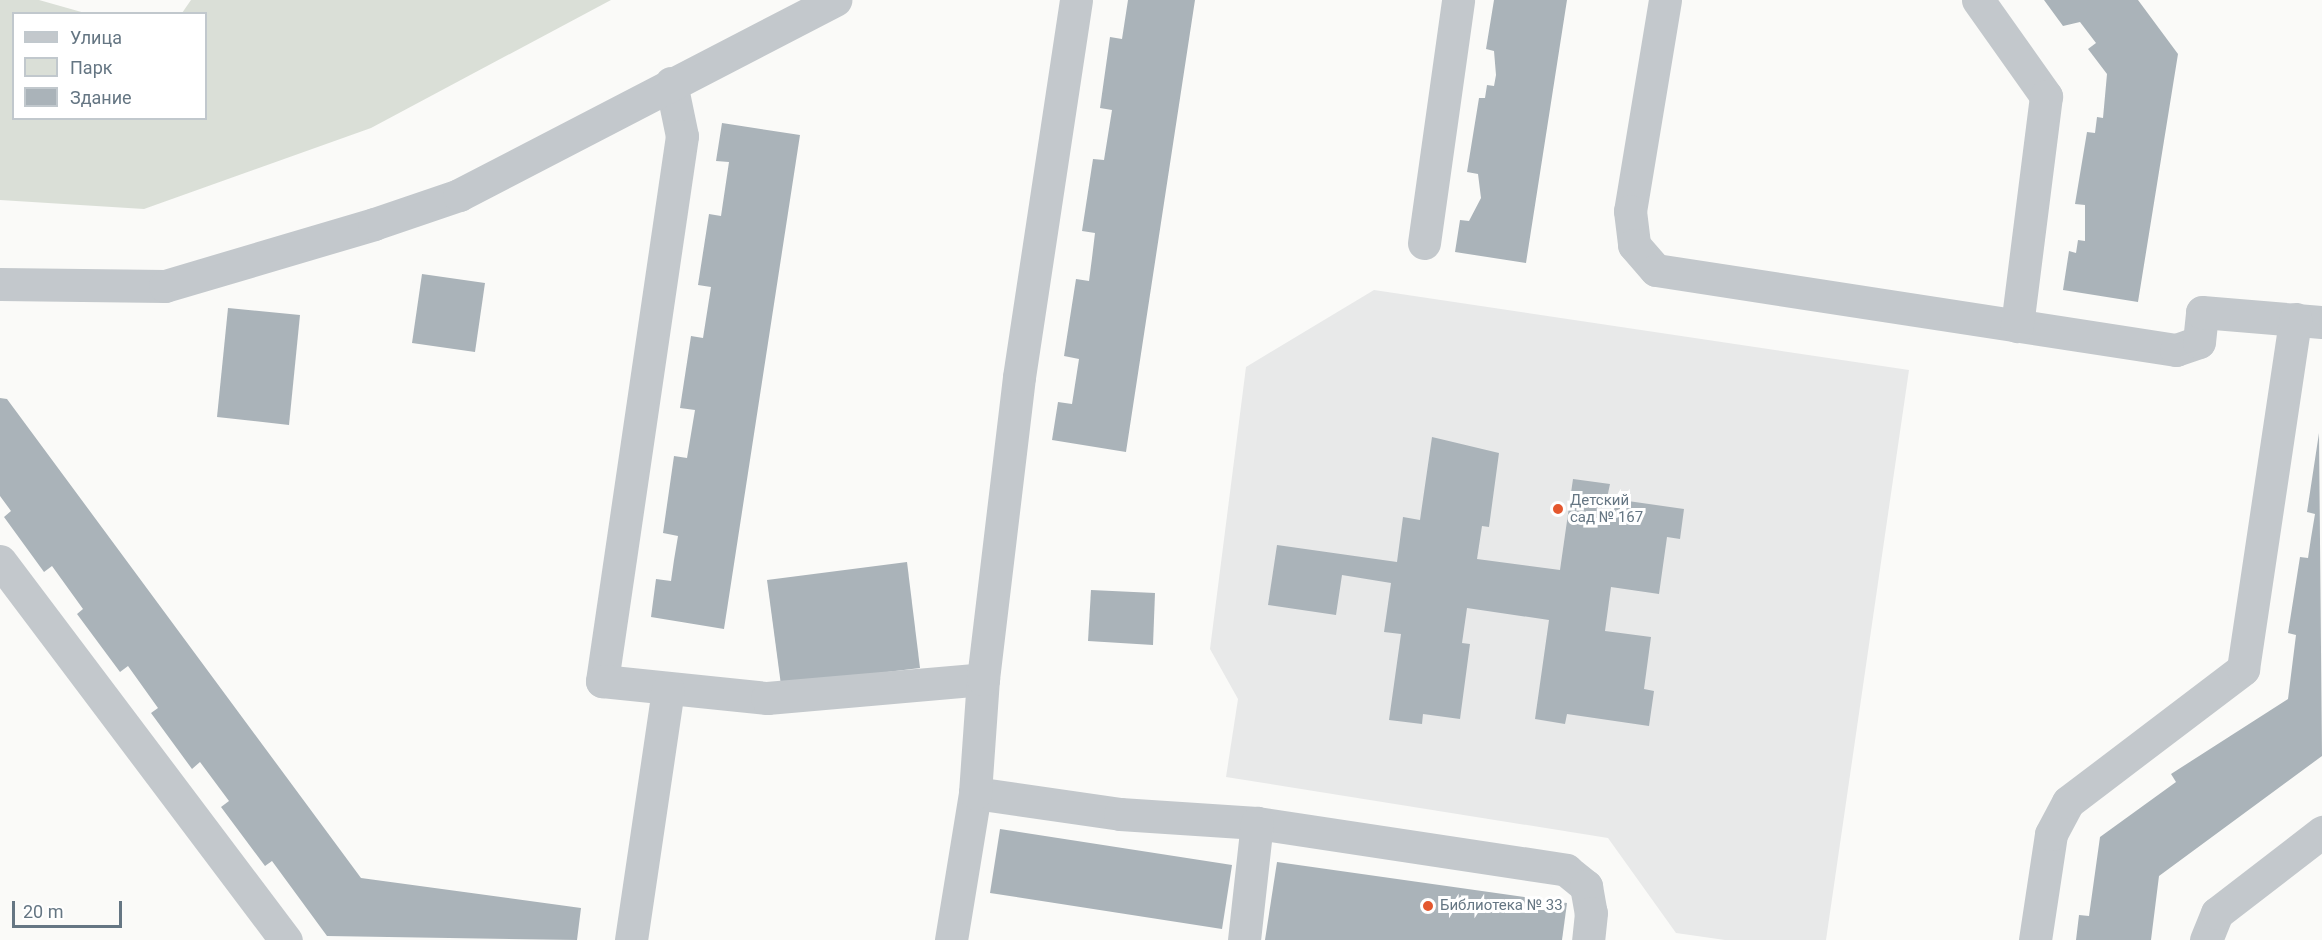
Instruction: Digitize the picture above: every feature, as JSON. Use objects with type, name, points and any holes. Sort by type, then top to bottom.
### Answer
[{"type":"lane","points":[[0,284],[165,286],[341,234],[459,195],[671,83],[835,0]]},
{"type":"lane","points":[[951,940],[975,793],[983,679],[1019,377],[1076,0]]},
{"type":"lane","points":[[1424,243],[1458,0]]},
{"type":"lane","points":[[1665,0],[1630,211],[1634,245],[1656,270],[2176,350],[2199,342],[2202,312],[2308,321],[2243,669],[2068,802],[2051,834],[2035,940]]},
{"type":"lane","points":[[1978,0],[2046,96],[2017,326]]},
{"type":"lane","points":[[671,83],[682,136],[602,681],[668,690],[767,698],[983,679]]},
{"type":"lane","points":[[0,561],[286,940]]},
{"type":"lane","points":[[631,940],[668,690]]},
{"type":"lane","points":[[975,793],[1120,814],[1257,823],[1566,870],[1586,886],[1591,913],[1587,940]]},
{"type":"lane","points":[[1244,940],[1257,823]]},
{"type":"lane","points":[[2206,940],[2217,913],[2322,832]]},
{"type":"shaded area","name":"Детский сад № 167","points":[[1374,290],[1909,370],[1826,940],[1725,940],[1676,933],[1608,838],[1226,777],[1238,699],[1210,649],[1246,367]]},
{"type":"green space","points":[[0,0],[39,0],[81,12],[12,12],[12,120],[207,120],[207,12],[183,12],[191,0],[611,0],[371,128],[144,209],[0,200]]},
{"type":"building","points":[[1128,0],[1195,0],[1126,452],[1052,440],[1058,402],[1072,404],[1079,359],[1064,356],[1076,279],[1089,281],[1095,233],[1082,231],[1093,159],[1104,160],[1112,110],[1100,108],[1110,37],[1122,39]]},
{"type":"building","points":[[1494,0],[1567,0],[1526,263],[1455,252],[1460,220],[1469,221],[1481,198],[1478,174],[1467,172],[1479,98],[1485,98],[1487,85],[1494,86],[1496,75],[1494,51],[1486,49]]},
{"type":"building","points":[[2044,0],[2138,0],[2178,54],[2138,302],[2063,290],[2069,251],[2076,253],[2078,240],[2085,241],[2085,205],[2075,204],[2087,132],[2095,133],[2097,117],[2103,118],[2107,74],[2088,49],[2096,43],[2080,22],[2063,26]]},
{"type":"building","points":[[722,123],[800,135],[724,629],[651,617],[656,579],[671,581],[678,536],[663,533],[674,456],[687,458],[695,410],[680,408],[691,336],[703,338],[711,287],[698,285],[709,214],[721,216],[729,162],[716,161]]},
{"type":"building","points":[[422,274],[485,283],[475,352],[412,343]]},
{"type":"building","points":[[228,308],[300,315],[289,425],[217,417]]},
{"type":"building","points":[[0,398],[7,399],[361,878],[581,908],[577,940],[327,936],[272,861],[265,866],[221,807],[229,801],[200,762],[192,769],[151,713],[158,708],[128,666],[120,672],[77,614],[83,609],[52,566],[44,572],[4,517],[11,511],[0,496]]},
{"type":"building","points":[[2319,433],[2322,756],[2159,876],[2151,940],[2076,940],[2079,915],[2089,916],[2100,837],[2176,782],[2171,774],[2288,699],[2296,635],[2288,633],[2300,557],[2308,558],[2315,514],[2307,512]]},
{"type":"building","points":[[1432,437],[1499,453],[1489,527],[1482,526],[1477,559],[1560,570],[1573,479],[1610,484],[1607,498],[1684,509],[1680,539],[1667,537],[1659,594],[1611,587],[1605,631],[1651,637],[1644,689],[1654,691],[1649,726],[1567,714],[1565,724],[1535,719],[1549,620],[1467,608],[1462,643],[1470,644],[1460,719],[1423,714],[1422,724],[1389,720],[1401,634],[1384,632],[1391,583],[1342,575],[1336,615],[1268,605],[1277,545],[1397,562],[1403,517],[1420,520]]},
{"type":"building","points":[[907,562],[920,668],[781,685],[767,580]]},
{"type":"building","points":[[1091,590],[1155,593],[1153,645],[1088,641]]},
{"type":"building","points":[[1000,829],[1232,865],[1222,929],[990,893]]},
{"type":"building","points":[[1277,862],[1567,903],[1562,940],[1265,940]]},
{"type":"place","name":"Детский сад № 167","points":[[1558,509]]},
{"type":"place","name":"Библиотека № 33","points":[[1428,906]]}]
